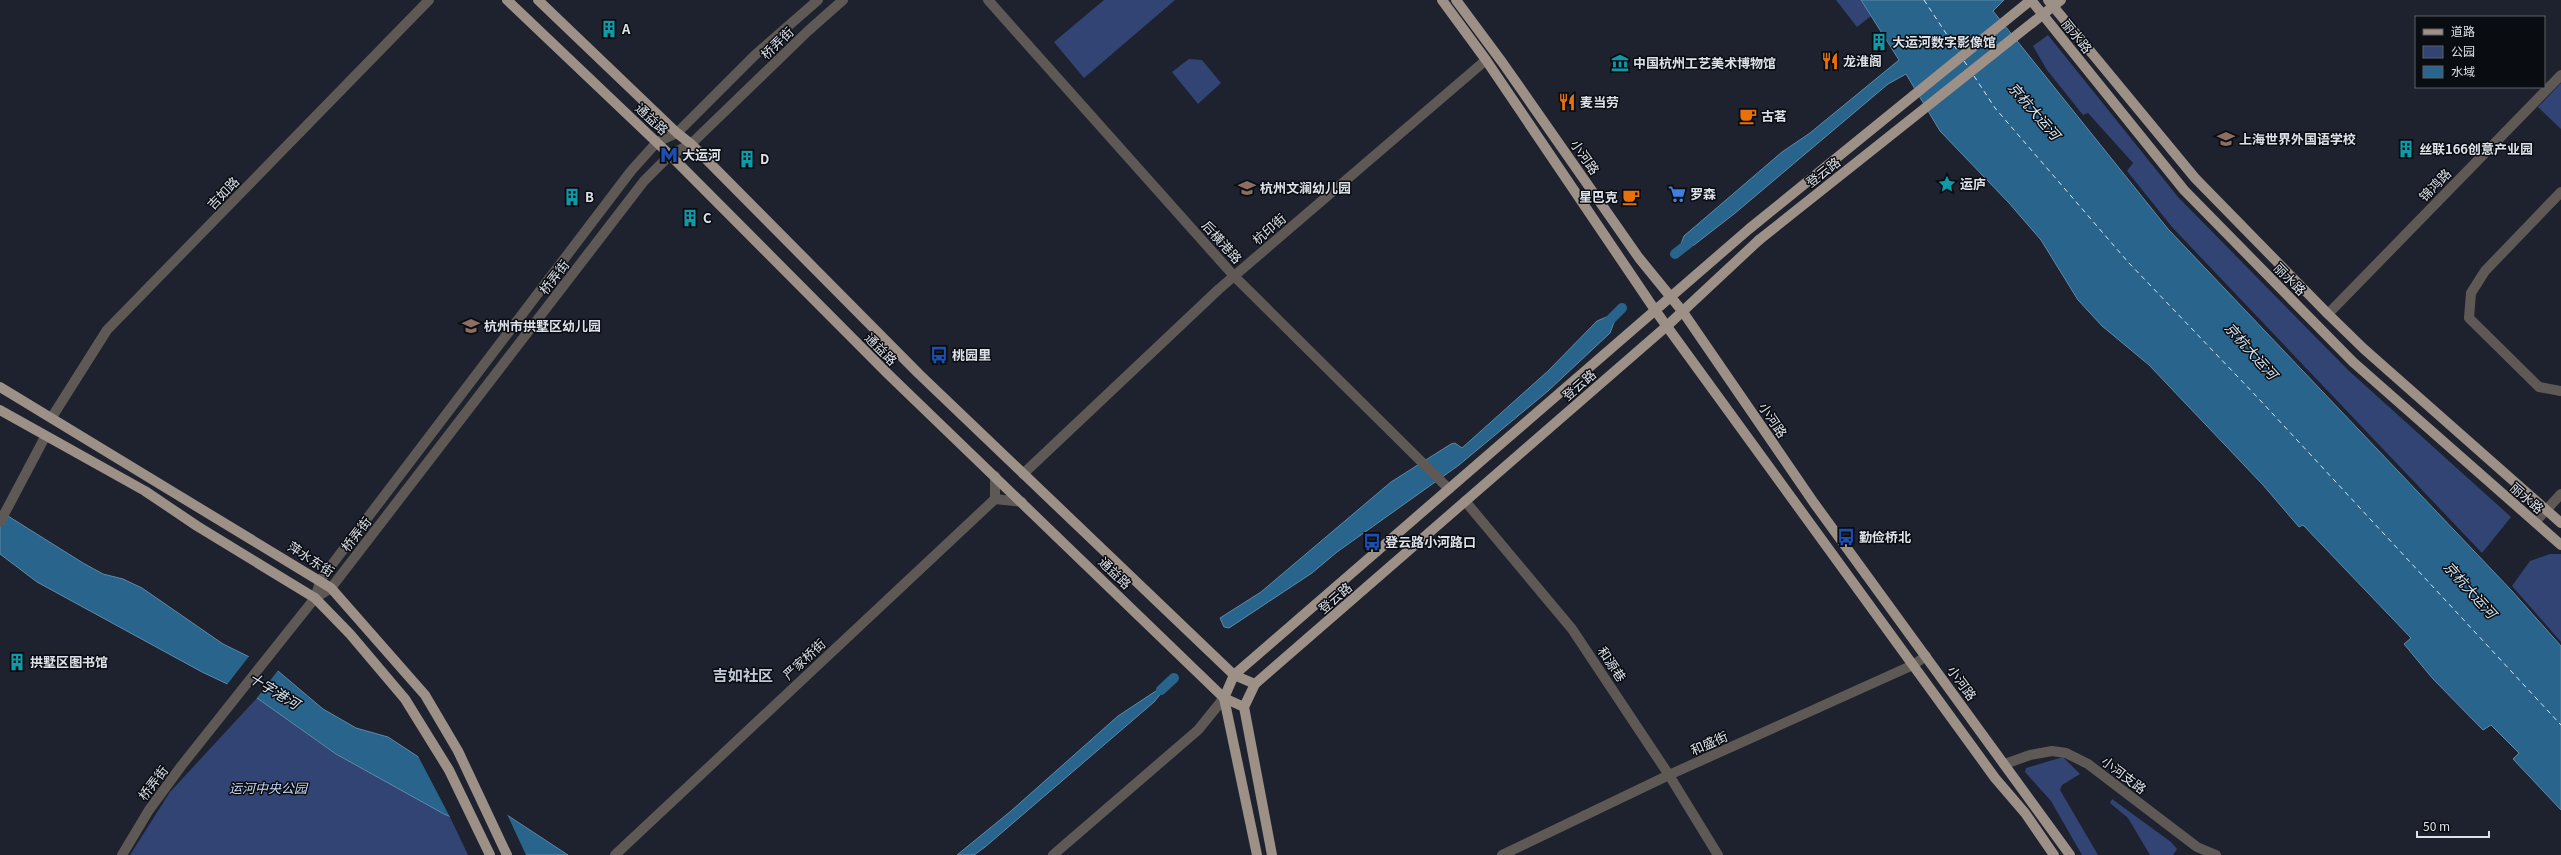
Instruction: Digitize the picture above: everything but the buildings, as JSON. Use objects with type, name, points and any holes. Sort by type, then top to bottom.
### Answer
[{"type":"main road","name":"通益路","points":[[507,0],[670,154],[888,374],[1224,698],[1244,707]]},
{"type":"main road","name":"通益路","points":[[538,0],[677,133],[691,144],[870,325],[1023,474],[1234,675],[1255,684]]},
{"type":"main road","points":[[1442,0],[1486,60],[1655,310],[1668,325],[1913,665],[2054,855]]},
{"type":"main road","name":"小河路","points":[[1456,0],[1502,62],[1639,258],[1684,312],[1814,503],[2070,855]]},
{"type":"main road","name":"登云路","points":[[1224,698],[1234,675],[1655,310],[1672,297],[1749,229],[2031,0]]},
{"type":"main road","name":"丽水路","points":[[2031,0],[2184,190],[2353,362],[2561,545]]},
{"type":"main road","name":"丽水路","points":[[2048,0],[2195,178],[2328,314],[2364,349],[2561,523]]},
{"type":"main road","name":"登云路","points":[[1244,707],[1255,684],[1684,312],[1759,240],[2061,0]]},
{"type":"main road","name":"萍水东街","points":[[0,387],[321,579],[331,588],[426,695],[462,758],[508,855]]},
{"type":"main road","points":[[0,410],[45,437],[145,491],[197,526],[315,598],[350,634],[405,698],[449,770],[490,855]]},
{"type":"main road","points":[[1224,698],[1257,855]]},
{"type":"main road","points":[[1244,707],[1272,855]]},
{"type":"street","name":"吉如路","points":[[52,417],[107,330],[429,0]]},
{"type":"street","name":"桥弄街","points":[[315,598],[321,579],[631,171],[657,142],[677,133],[755,55],[818,0]]},
{"type":"street","name":"桥弄街","points":[[122,855],[149,810],[279,642],[315,598],[331,588],[644,181],[670,154],[691,144],[808,30],[843,0]]},
{"type":"street","name":"后横港路","points":[[988,0],[1234,276],[1449,489]]},
{"type":"street","name":"杭印街","points":[[1023,474],[1234,276],[1486,60]]},
{"type":"street","name":"锦鸿路","points":[[2328,314],[2561,75]]},
{"type":"street","points":[[2561,192],[2485,271],[2471,293],[2469,318],[2539,387],[2561,390]]},
{"type":"street","points":[[0,522],[25,478],[45,437]]},
{"type":"street","points":[[995,476],[995,499],[1022,502]]},
{"type":"street","points":[[2535,522],[2561,494]]},
{"type":"street","name":"严家桥街","points":[[615,855],[995,499]]},
{"type":"street","name":"和源巷","points":[[1465,501],[1572,629],[1670,775],[1718,855]]},
{"type":"street","name":"和盛街","points":[[1502,855],[1670,775],[1913,665],[1926,656]]},
{"type":"street","points":[[1053,855],[1198,730],[1224,698]]},
{"type":"street","name":"小河支路","points":[[2005,764],[2030,755],[2052,751],[2066,752],[2088,764],[2194,851],[2216,855]]},
{"type":"green space","points":[[1104,0],[1175,0],[1084,78],[1054,42]]},
{"type":"green space","points":[[1836,0],[1861,0],[1871,16],[1857,27]]},
{"type":"green space","points":[[2048,35],[2178,197],[2348,370],[2511,517],[2482,553],[2172,227],[2127,171],[2133,163],[2088,113],[2083,115],[2047,70],[2033,46]]},
{"type":"green space","points":[[1189,59],[1202,60],[1221,83],[1198,104],[1172,72]]},
{"type":"green space","points":[[2561,83],[2561,129],[2538,107]]},
{"type":"green space","points":[[2550,554],[2561,554],[2561,642],[2512,586],[2530,561]]},
{"type":"green space","name":"运河中央公园","points":[[257,698],[336,754],[449,815],[468,855],[130,855],[170,792]]},
{"type":"green space","points":[[2063,757],[2080,774],[2062,785],[2060,790],[2098,855],[2082,855],[2051,801],[2025,772],[2026,768]]},
{"type":"green space","points":[[2112,799],[2171,842],[2177,849],[2173,855],[2150,855],[2128,818],[2110,803]]},
{"type":"water","name":"京杭大运河","points":[[1861,0],[2004,0],[1993,11],[2168,229],[2512,591],[2561,646],[2561,810],[2513,759],[2519,753],[2491,725],[2483,730],[2433,679],[2404,644],[2411,638],[2303,525],[2299,527],[2263,485],[2149,365],[2102,326],[2078,300],[2041,240],[2009,203],[1940,131],[1906,74],[1888,84],[1734,214],[1694,245],[1678,252],[1684,236],[1782,152],[1810,133],[1899,60]]},
{"type":"water","points":[[1618,312],[1610,333],[1548,391],[1459,465],[1337,552],[1312,573],[1229,628],[1224,627],[1220,618],[1261,592],[1391,482],[1451,444],[1455,443],[1462,448],[1548,371],[1597,321]]},
{"type":"water","name":"十字港河","points":[[0,511],[103,574],[123,579],[142,588],[223,644],[278,671],[323,709],[356,728],[388,737],[568,855],[521,855],[477,828],[444,814],[336,754],[257,698],[202,672],[37,582],[0,554]]},
{"type":"water","points":[[1171,681],[1154,702],[985,847],[974,855],[957,855],[1011,811],[1118,716]]},
{"type":"pier","points":[[250,655],[279,669],[256,699],[226,686]]},
{"type":"pier","points":[[417,754],[507,814],[526,855],[517,855],[476,830],[451,819]]},
{"type":"waterway","points":[[1675,254],[1689,243]]},
{"type":"waterway","points":[[1609,321],[1622,308]]},
{"type":"waterway","points":[[1161,690],[1174,678]]},
{"type":"ferry route","points":[[1924,0],[1959,53]]},
{"type":"ferry route","points":[[1964,61],[1969,68]]},
{"type":"ferry route","points":[[1974,76],[1995,108],[2128,262],[2259,399],[2561,725]]},
{"type":"place","name":"A","points":[[609,29]]},
{"type":"place","name":"大运河数字影像馆","points":[[1879,42]]},
{"type":"place","name":"龙淮阁","points":[[1830,61]]},
{"type":"place","name":"中国杭州工艺美术博物馆","points":[[1620,63]]},
{"type":"place","name":"麦当劳","points":[[1567,102]]},
{"type":"place","name":"古茗","points":[[1748,116]]},
{"type":"place","name":"上海世界外国语学校","points":[[2226,139]]},
{"type":"place","name":"丝联166创意产业园","points":[[2406,149]]},
{"type":"place","name":"大运河","points":[[669,155]]},
{"type":"place","name":"D","points":[[747,159]]},
{"type":"place","name":"运庐","points":[[1947,184]]},
{"type":"place","name":"杭州文澜幼儿园","points":[[1247,188]]},
{"type":"place","name":"罗森","points":[[1677,194]]},
{"type":"place","name":"B","points":[[572,197]]},
{"type":"place","name":"星巴克","points":[[1631,197]]},
{"type":"place","name":"C","points":[[690,218]]},
{"type":"place","name":"杭州市拱墅区幼儿园","points":[[471,326]]},
{"type":"place","name":"桃园里","points":[[939,355]]},
{"type":"place","name":"勤俭桥北","points":[[1846,537]]},
{"type":"place","name":"登云路小河路口","points":[[1372,542]]},
{"type":"place","name":"拱墅区图书馆","points":[[17,662]]},
{"type":"district","name":"吉如社区","points":[[743,676]]}]
